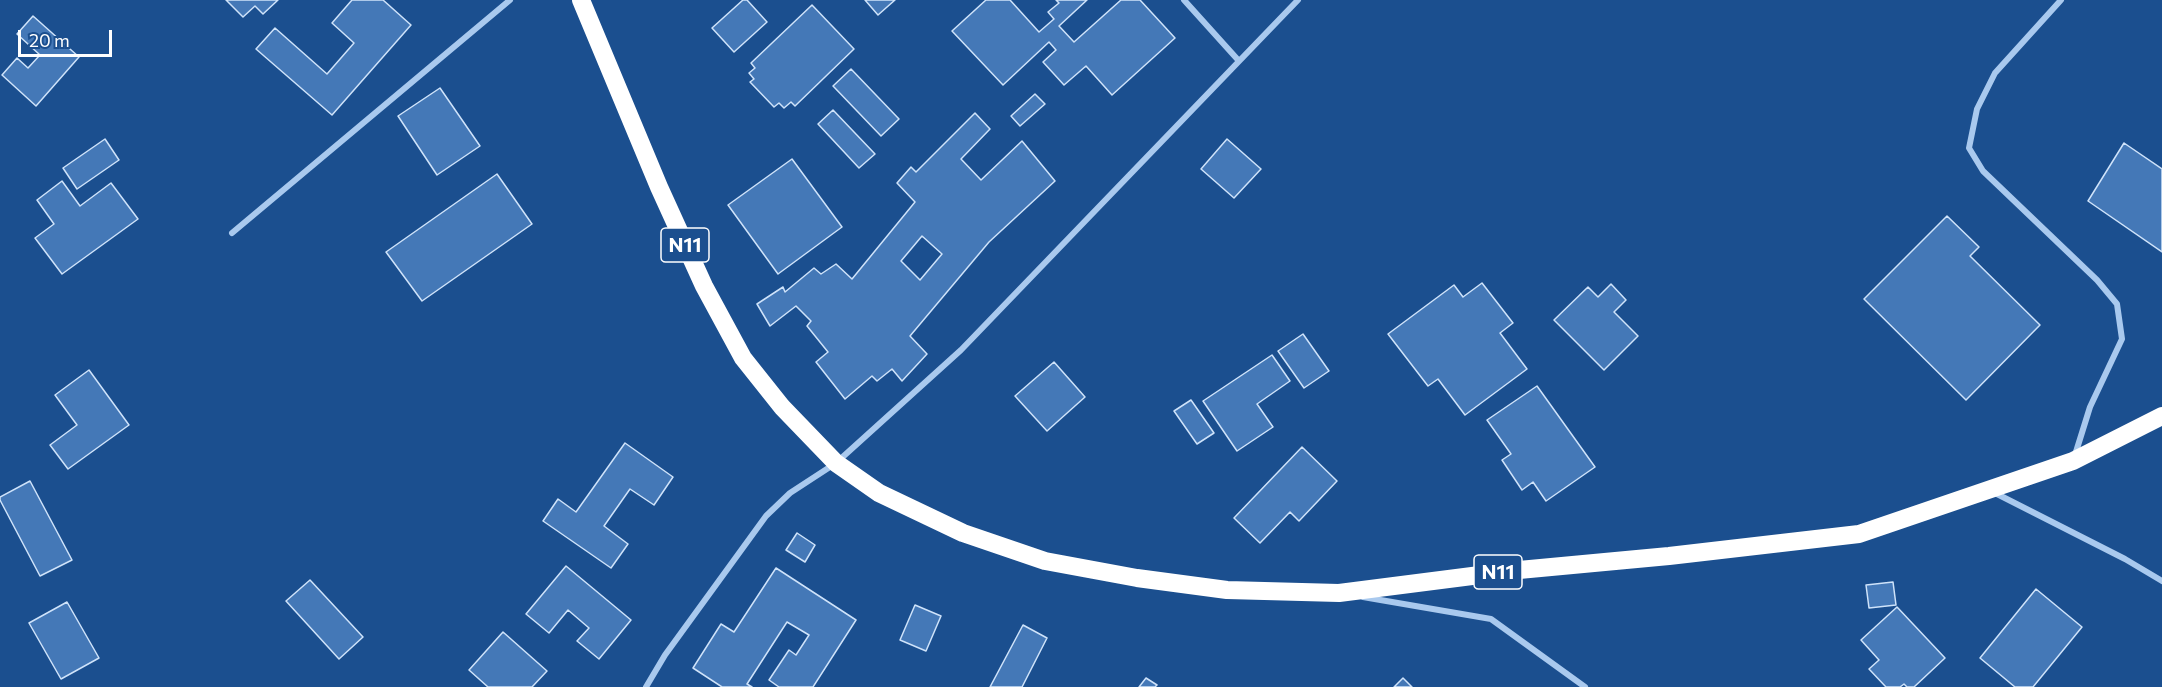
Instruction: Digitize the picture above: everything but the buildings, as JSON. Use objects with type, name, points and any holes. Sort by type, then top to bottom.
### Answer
[{"type":"highway","name":"N11","points":[[580,0],[704,286],[743,358],[782,407],[836,463],[879,493],[963,533],[1045,561],[1137,578],[1227,590],[1339,592],[1519,570],[1669,556],[1859,534],[2073,461],[2162,416]]},
{"type":"street","points":[[232,233],[510,0]]},
{"type":"street","points":[[1184,0],[1239,61]]},
{"type":"street","points":[[646,687],[664,655],[766,516],[790,493],[836,463],[961,350],[1298,0]]},
{"type":"street","points":[[2061,0],[1995,73],[1977,109],[1969,148],[1983,171],[2097,280],[2117,304],[2122,339],[2090,407],[2073,461]]},
{"type":"street","points":[[1989,490],[2125,559],[2162,581]]},
{"type":"street","points":[[1339,592],[1491,619],[1585,687]]}]
